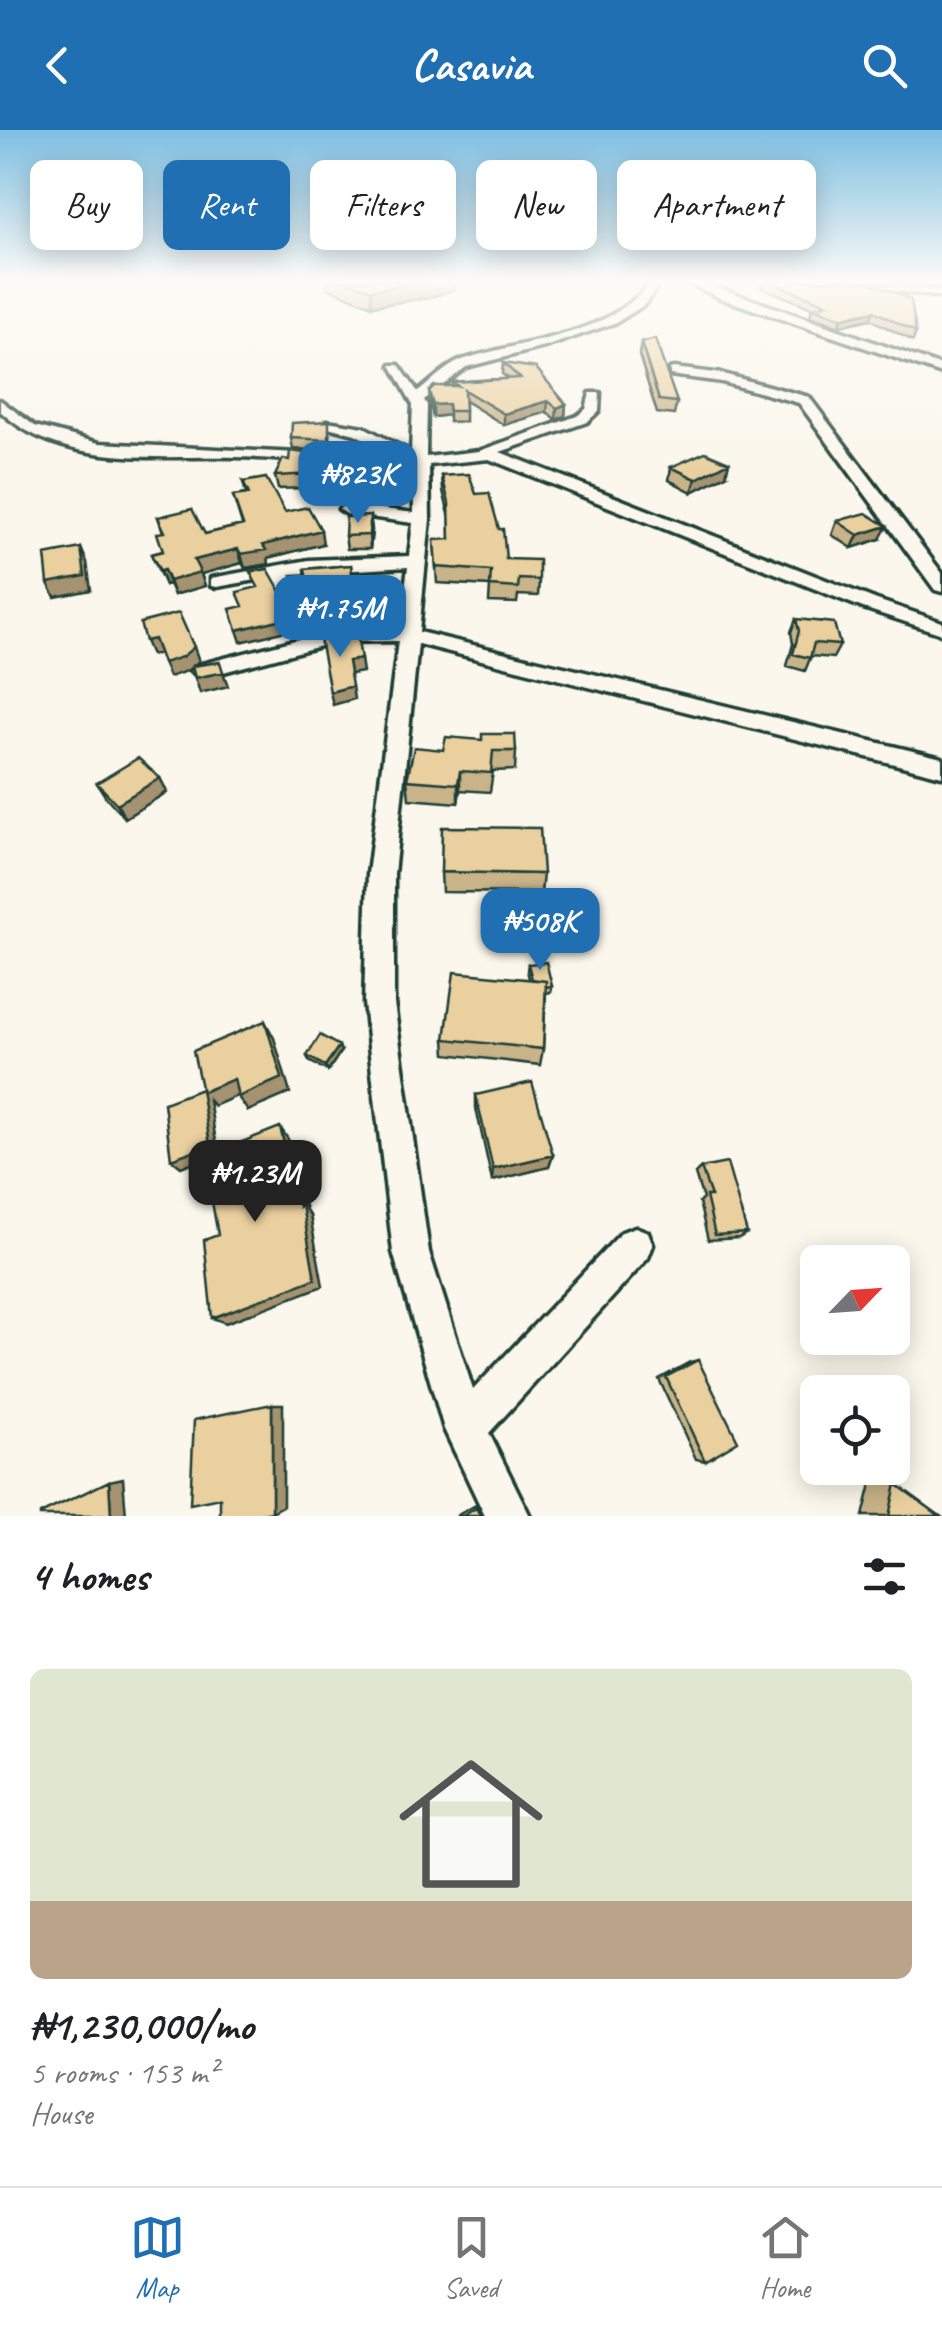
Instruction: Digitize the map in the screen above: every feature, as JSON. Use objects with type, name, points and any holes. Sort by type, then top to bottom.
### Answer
[{"type":"street","points":[[418,398],[462,364],[541,345]]},
{"type":"street","points":[[871,345],[942,370]]},
{"type":"street","points":[[395,368],[402,384],[418,398],[422,519],[380,874],[379,1003],[411,1252],[465,1429],[508,1516]]},
{"type":"street","points":[[674,372],[723,378],[808,404],[942,586]]},
{"type":"street","points":[[0,404],[27,428],[66,442],[203,456],[232,452],[420,463],[486,452],[582,419],[592,411],[595,396]]},
{"type":"street","points":[[327,425],[359,430],[420,463]]},
{"type":"street","points":[[486,452],[870,604],[942,628]]},
{"type":"street","points":[[347,510],[422,519]]},
{"type":"street","points":[[217,582],[278,568],[418,561]]},
{"type":"street","points":[[278,568],[318,640]]},
{"type":"street","points":[[201,670],[345,634],[407,635],[942,768]]},
{"type":"street","points":[[465,1429],[635,1246]]},
{"type":"building","points":[[642,345],[657,345],[677,402],[659,400]]},
{"type":"building","points":[[503,363],[536,368],[566,404],[557,408],[548,401],[504,414],[464,390],[465,411],[449,411],[448,404],[433,405],[429,391],[434,386],[520,378]]},
{"type":"building","points":[[329,421],[329,440],[291,438],[292,423]]},
{"type":"building","points":[[290,451],[335,457],[334,473],[275,476],[283,459],[289,460]]},
{"type":"building","points":[[705,452],[729,462],[696,479],[671,467]]},
{"type":"building","points":[[469,474],[476,494],[489,493],[499,529],[503,529],[506,559],[539,560],[539,580],[519,579],[518,588],[490,586],[491,571],[436,567],[434,540],[450,539],[449,503],[442,476]]},
{"type":"building","points":[[266,478],[285,512],[308,507],[321,530],[263,545],[266,550],[241,554],[238,549],[194,560],[200,572],[169,581],[151,554],[163,551],[157,533],[165,532],[158,517],[192,509],[205,534],[243,525],[233,496],[249,494],[243,482]]},
{"type":"building","points":[[866,513],[887,526],[858,535],[837,521]]},
{"type":"building","points":[[370,516],[369,535],[345,536],[346,517]]},
{"type":"building","points":[[81,548],[85,576],[48,583],[45,555]]},
{"type":"building","points":[[351,565],[353,583],[308,588],[305,569]]},
{"type":"building","points":[[268,569],[295,616],[237,630],[230,609],[243,606],[237,592],[258,587],[250,572]]},
{"type":"building","points":[[179,613],[194,647],[182,657],[163,663],[154,639],[145,641],[140,623]]},
{"type":"building","points":[[796,619],[834,623],[840,645],[814,643],[810,658],[793,654],[799,631]]},
{"type":"building","points":[[357,634],[361,659],[348,661],[352,686],[330,692],[320,639]]},
{"type":"building","points":[[220,662],[223,672],[195,678],[192,666]]},
{"type":"building","points":[[482,734],[515,734],[516,751],[493,751],[491,773],[460,771],[458,784],[407,780],[414,747],[443,750],[446,737],[482,740]]},
{"type":"building","points":[[138,758],[160,778],[117,804],[97,783]]},
{"type":"building","points":[[442,827],[540,828],[543,874],[441,872]]},
{"type":"building","points":[[546,962],[552,986],[546,987],[546,981],[532,979],[528,964]]},
{"type":"building","points":[[454,972],[546,981],[543,1049],[445,1039]]},
{"type":"building","points":[[265,1021],[282,1078],[238,1097],[234,1079],[202,1092],[193,1051]]},
{"type":"building","points":[[320,1035],[339,1046],[325,1066],[307,1056]]},
{"type":"building","points":[[532,1082],[553,1155],[493,1169],[476,1095]]},
{"type":"building","points":[[201,1089],[210,1145],[171,1159],[164,1103]]},
{"type":"building","points":[[280,1127],[299,1207],[302,1205],[315,1279],[212,1318],[204,1240],[218,1235],[204,1157]]},
{"type":"building","points":[[727,1163],[747,1233],[715,1235],[706,1196],[711,1196],[701,1168]]},
{"type":"building","points":[[698,1360],[738,1441],[705,1461],[666,1377]]},
{"type":"building","points":[[272,1404],[272,1512],[220,1516],[220,1498],[190,1504],[194,1420]]},
{"type":"building","points":[[109,1481],[111,1516],[40,1516],[40,1514]]},
{"type":"building","points":[[897,1485],[940,1516],[889,1516]]},
{"type":"building","points":[[476,1508],[481,1516],[463,1516]]}]
